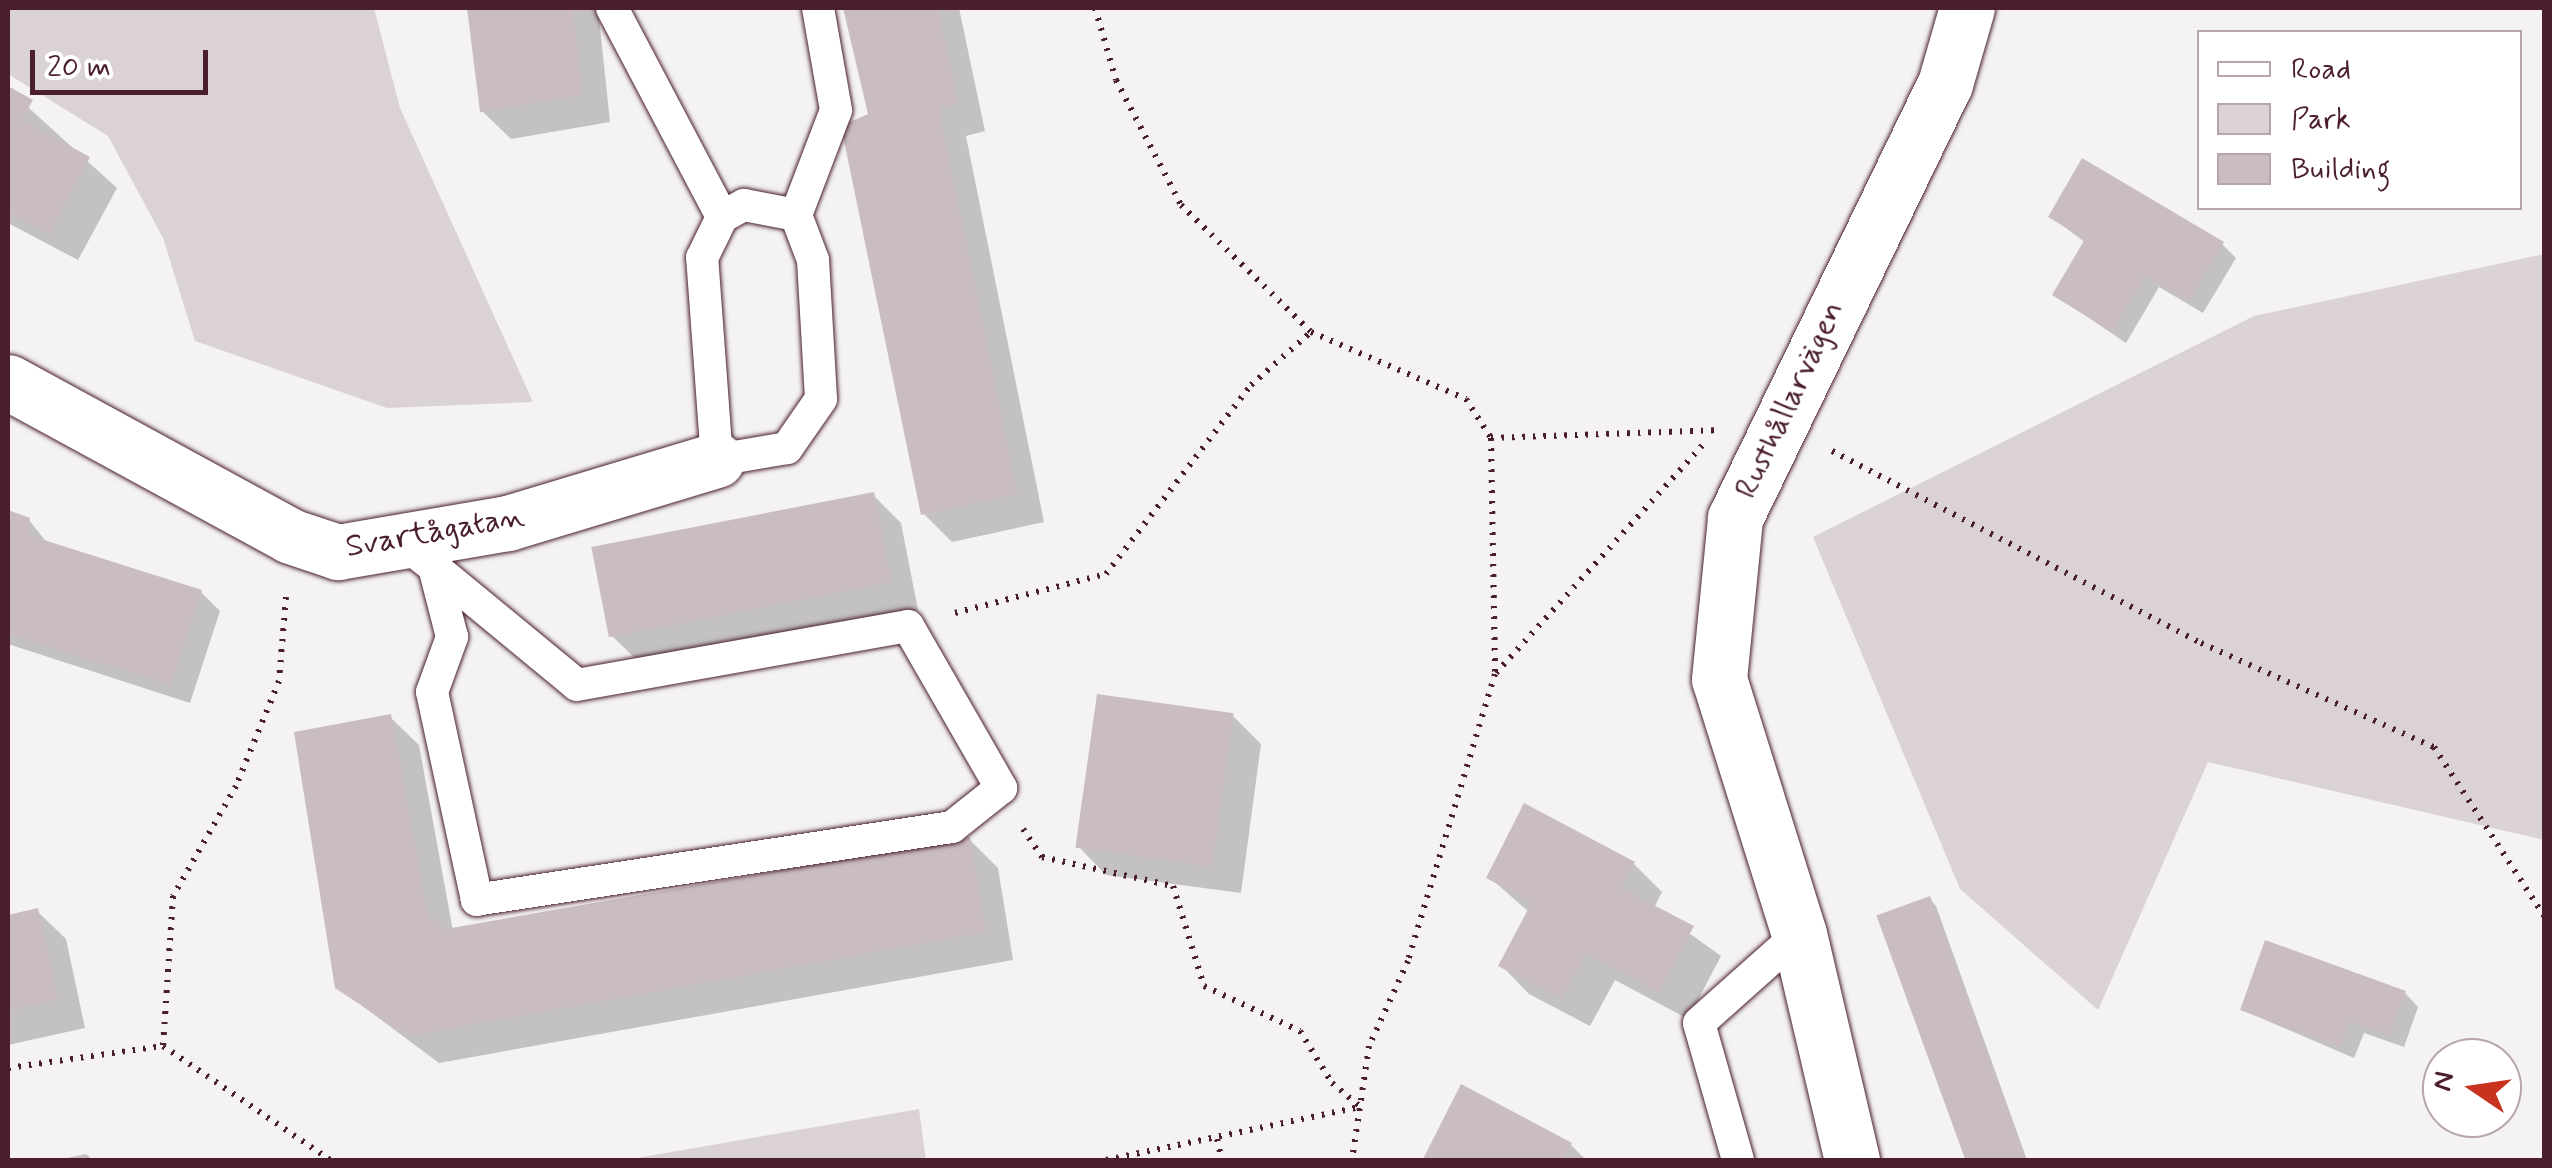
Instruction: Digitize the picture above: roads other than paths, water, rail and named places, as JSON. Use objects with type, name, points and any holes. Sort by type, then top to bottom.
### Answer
[{"type":"street","name":"Rusthållarvägen","points":[[1852,1160],[1799,934],[1719,679],[1735,518],[1774,426],[1945,84],[1967,8]]},
{"type":"street","name":"Svartågatan","points":[[8,382],[290,536],[338,552],[418,554],[717,460]]},
{"type":"lane","points":[[612,8],[722,217]]},
{"type":"lane","points":[[796,215],[744,206],[722,217],[702,258],[717,460],[787,448],[821,398],[813,260],[796,215],[836,110],[818,8]]},
{"type":"lane","points":[[418,554],[577,685],[908,626],[1001,788],[952,827],[476,900],[432,692],[452,636],[418,554]]},
{"type":"lane","points":[[1738,1160],[1699,1023],[1799,934]]}]
